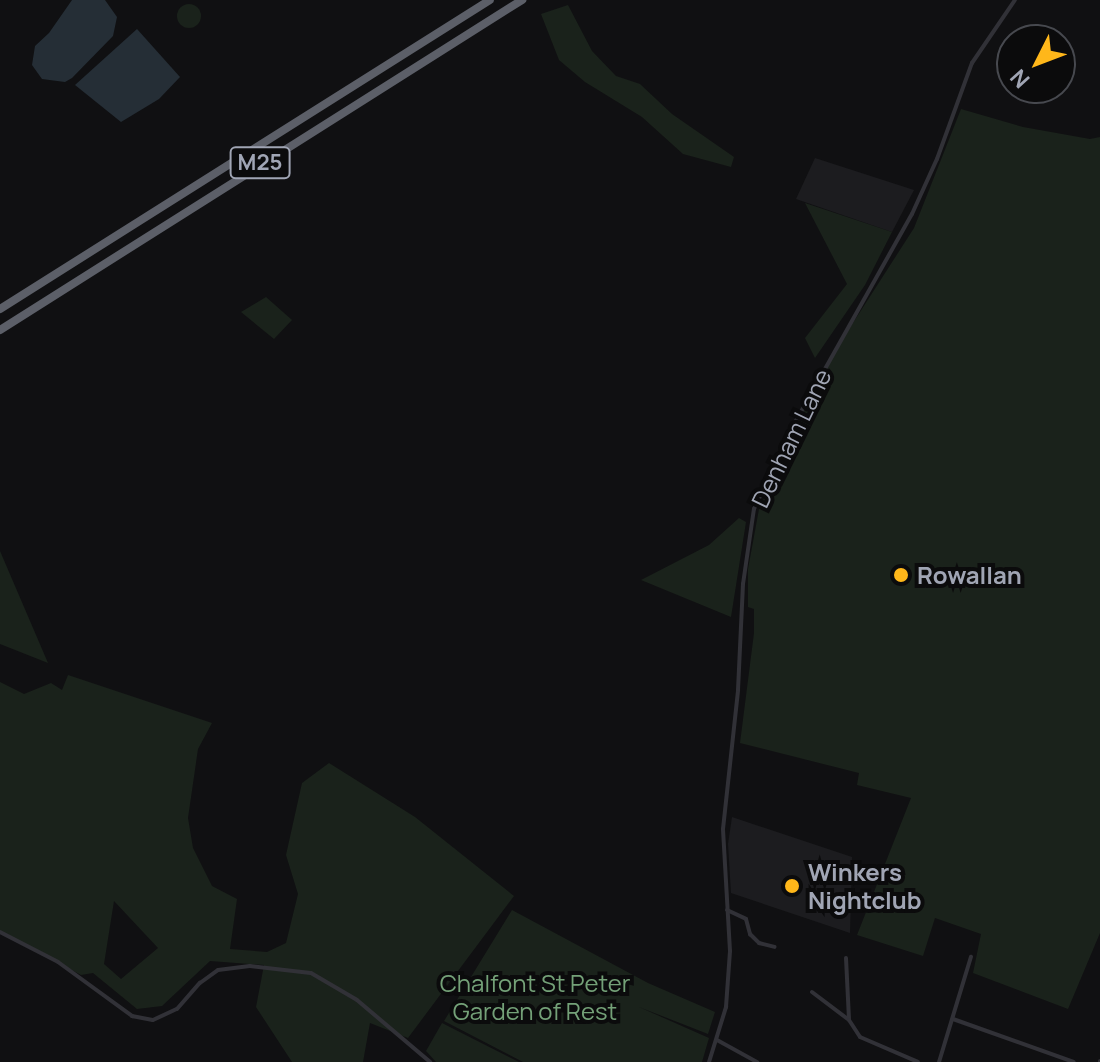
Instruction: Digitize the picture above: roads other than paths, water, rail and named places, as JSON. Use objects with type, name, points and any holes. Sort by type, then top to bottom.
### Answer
[{"type":"highway","name":"M25","points":[[0,309],[490,0]]},
{"type":"highway","name":"M25","points":[[0,330],[522,0]]},
{"type":"street","name":"Denham Lane","points":[[709,1062],[726,1007],[730,951],[723,829],[738,690],[743,584],[754,509],[793,426],[912,214],[937,159],[972,63],[1015,0]]},
{"type":"street","points":[[727,910],[741,914],[750,934],[759,943],[775,947]]},
{"type":"street","points":[[0,932],[58,962],[132,1016],[153,1020],[177,1009],[200,983],[218,970],[250,966],[311,973],[357,1000],[430,1062]]},
{"type":"street","points":[[939,1062],[971,957]]},
{"type":"street","points":[[846,958],[849,1020]]},
{"type":"street","points":[[812,992],[849,1020],[860,1037],[918,1062]]},
{"type":"street","points":[[953,1019],[1074,1062]]},
{"type":"street","points":[[717,1040],[757,1062]]},
{"type":"place","name":"Rowallan","points":[[901,575]]},
{"type":"place","name":"Winkers Nightclub","points":[[792,886]]},
{"type":"park label","name":"Chalfont St Peter Garden of Rest","points":[[535,997]]}]
